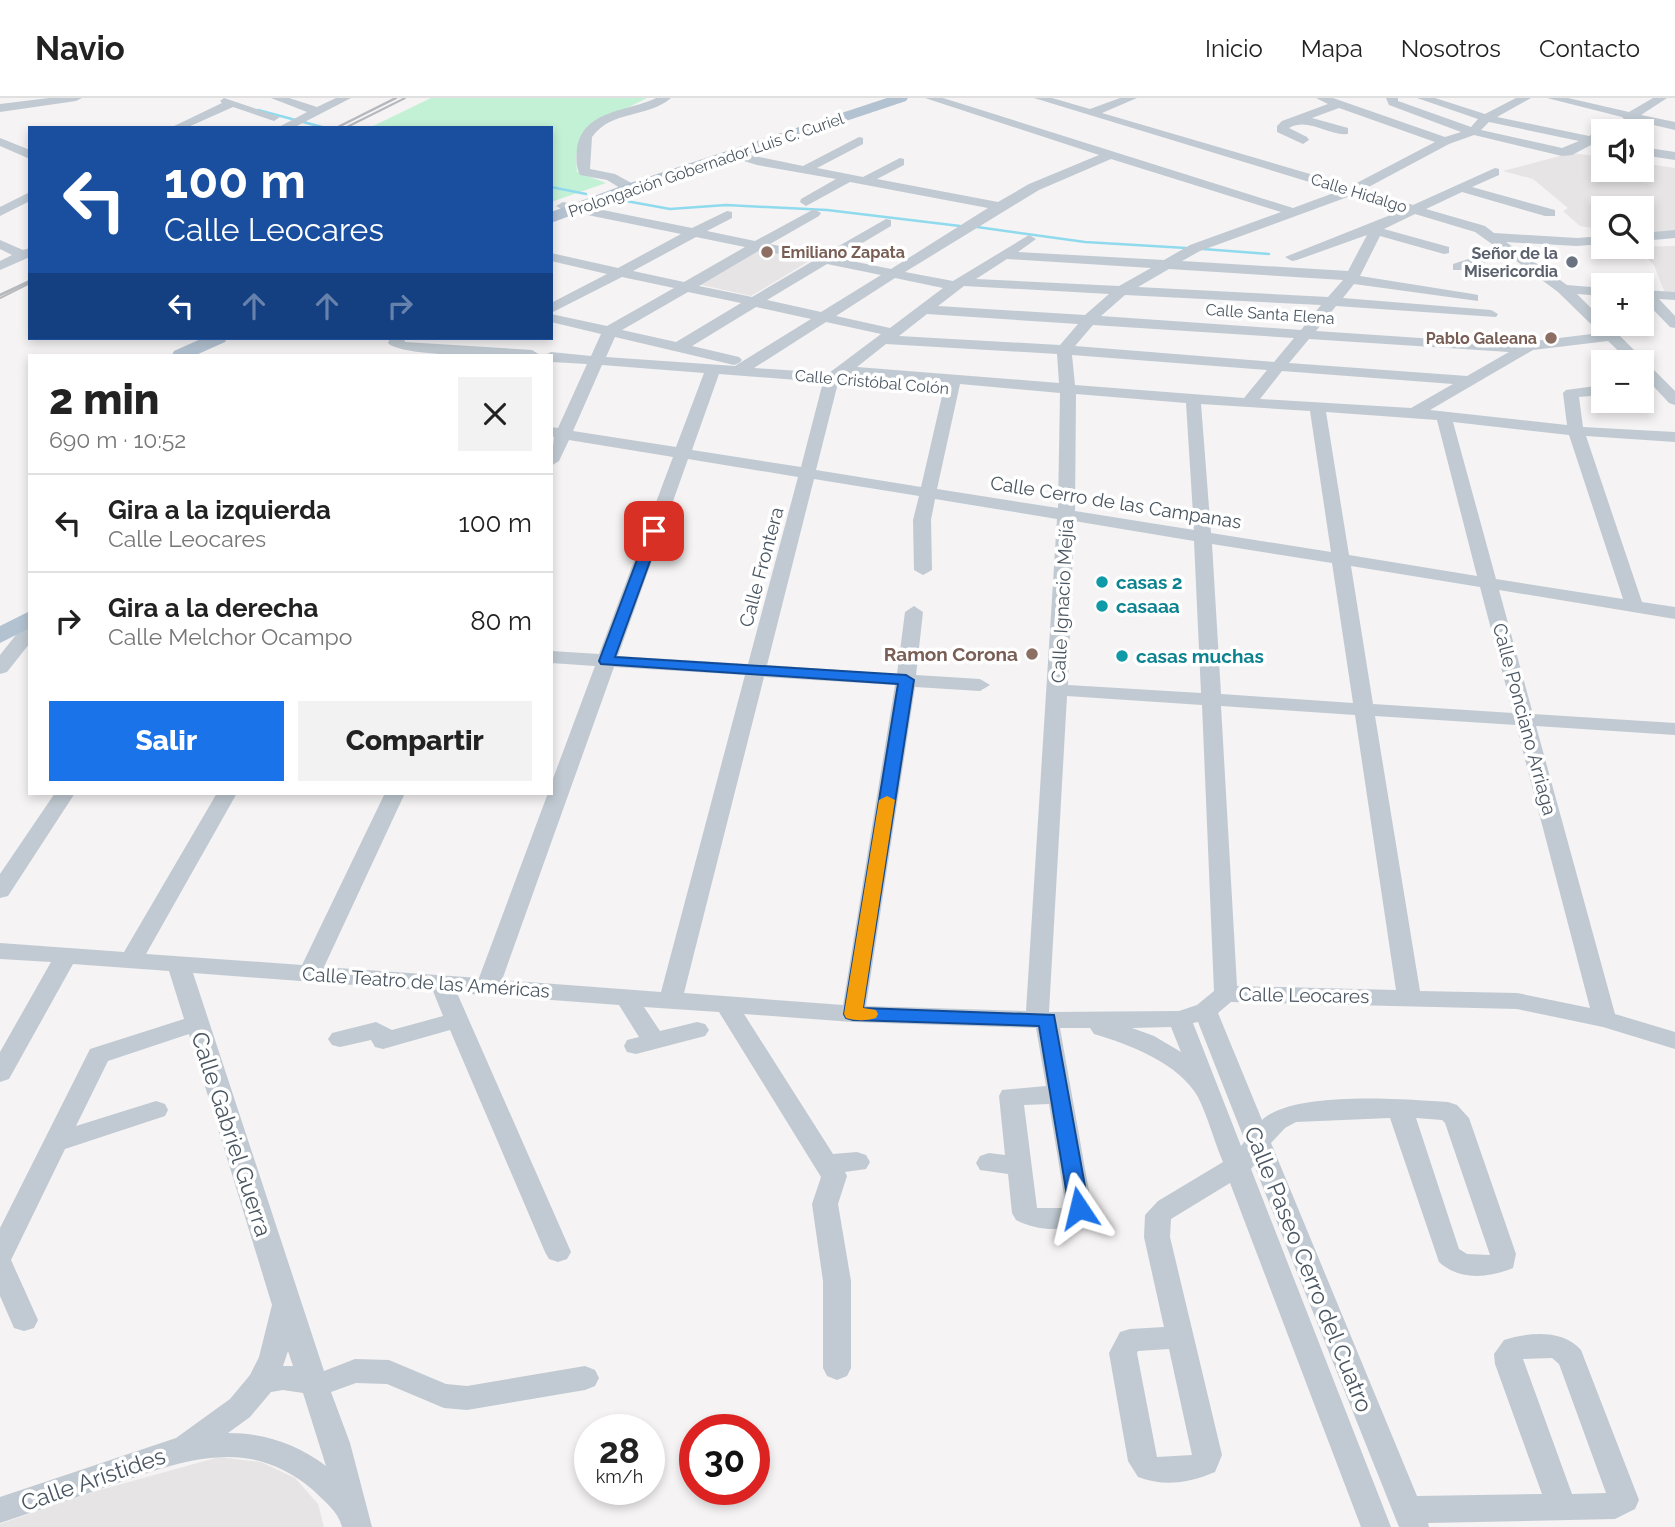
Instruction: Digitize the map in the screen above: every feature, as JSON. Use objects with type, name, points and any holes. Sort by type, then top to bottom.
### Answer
[{"type":"main road","name":"Prolongación Gobernador Luis C. Curiel","points":[[563,208],[879,98]]},
{"type":"main road","name":"Prolongación Gobernador Luis C. Curiel","points":[[626,187],[735,154],[901,98]]},
{"type":"main road","points":[[168,354],[196,340]]},
{"type":"main road","points":[[183,354],[214,340]]},
{"type":"main road","points":[[0,636],[28,624]]},
{"type":"street","points":[[0,108],[76,98]]},
{"type":"street","points":[[277,98],[317,111]]},
{"type":"street","points":[[292,123],[345,98]]},
{"type":"street","points":[[626,187],[611,177],[584,172],[584,139],[591,129],[615,114],[666,98]]},
{"type":"street","points":[[931,98],[1290,211]]},
{"type":"street","name":"Calle Hidalgo","points":[[1040,98],[1480,229],[1563,289],[1591,316]]},
{"type":"street","points":[[1090,113],[1131,98]]},
{"type":"street","points":[[1322,98],[1445,141]]},
{"type":"street","points":[[1392,98],[1392,103],[1472,132],[1565,152],[1591,141]]},
{"type":"street","points":[[1423,98],[1486,118],[1591,135]]},
{"type":"street","points":[[1065,350],[1090,319],[1121,291],[1195,248],[1290,211],[1352,191],[1445,141],[1472,132],[1486,118],[1525,98]]},
{"type":"street","points":[[1553,98],[1675,126]]},
{"type":"street","points":[[1626,119],[1661,98]]},
{"type":"street","points":[[180,126],[229,102],[274,117]]},
{"type":"street","points":[[1303,140],[1281,129],[1286,124],[1338,104]]},
{"type":"street","points":[[1301,119],[1344,131]]},
{"type":"street","points":[[805,170],[859,141]]},
{"type":"street","points":[[3,147],[28,154]]},
{"type":"street","points":[[1654,153],[1673,155]]},
{"type":"street","points":[[735,154],[805,170],[1000,206]]},
{"type":"street","points":[[553,318],[679,347],[744,367],[1000,206],[1034,187],[1111,155]]},
{"type":"street","points":[[1182,177],[1230,155]]},
{"type":"street","points":[[865,181],[900,162]]},
{"type":"street","points":[[1292,257],[1378,229],[1413,209],[1494,172]]},
{"type":"street","points":[[553,453],[558,433],[598,360],[610,331],[757,246],[848,178]]},
{"type":"street","points":[[1460,188],[1550,213]]},
{"type":"street","points":[[0,212],[28,197]]},
{"type":"street","points":[[563,208],[958,284],[1331,302],[1491,314]]},
{"type":"street","points":[[553,308],[727,215]]},
{"type":"street","points":[[679,347],[886,223]]},
{"type":"street","points":[[1378,229],[1444,250]]},
{"type":"street","points":[[1248,403],[1351,277],[1378,229]]},
{"type":"street","points":[[1654,236],[1675,234]]},
{"type":"street","points":[[1492,237],[1591,241]]},
{"type":"street","points":[[837,374],[958,284],[1029,239]]},
{"type":"street","points":[[0,244],[27,253]]},
{"type":"street","points":[[1458,267],[1511,250]]},
{"type":"street","points":[[0,267],[27,253]]},
{"type":"street","points":[[1006,255],[1351,277],[1473,298]]},
{"type":"street","points":[[553,257],[824,317],[890,336],[1470,381]]},
{"type":"street","points":[[1563,289],[1591,291]]},
{"type":"street","points":[[1654,295],[1675,296]]},
{"type":"street","points":[[1654,304],[1675,324]]},
{"type":"street","name":"Calle Santa Elena","points":[[924,309],[1451,345],[1528,346],[1612,336]]},
{"type":"street","name":"Calle Hidalgo","points":[[1612,336],[1626,350]]},
{"type":"street","points":[[396,340],[395,343],[402,345],[506,354]]},
{"type":"street","points":[[479,353],[496,340]]},
{"type":"street","points":[[1414,413],[1528,346]]},
{"type":"street","name":"Calle Ignacio Mejía","points":[[1021,1166],[1025,1213],[1040,1219],[1078,1216],[1079,1208],[1059,1095],[1042,1019],[1066,515],[1065,350]]},
{"type":"street","name":"Calle Cristóbal Colón","points":[[553,357],[713,369],[744,367],[1193,402],[1216,401],[1414,413],[1576,431],[1675,437]]},
{"type":"street","points":[[488,986],[713,369]]},
{"type":"street","name":"Calle Frontera","points":[[671,1000],[807,473],[837,374]]},
{"type":"street","name":"Calle Hidalgo","points":[[1654,377],[1671,392]]},
{"type":"street","points":[[923,570],[922,520],[951,384]]},
{"type":"street","points":[[1591,390],[1572,391],[1576,431],[1634,606]]},
{"type":"street","points":[[1193,402],[1211,699],[1204,1008]]},
{"type":"street","points":[[1317,408],[1409,997]]},
{"type":"street","name":"Calle Ponciano Arriaga","points":[[1444,418],[1605,1019]]},
{"type":"street","name":"Calle Cerro de las Campanas","points":[[558,433],[1675,613]]},
{"type":"street","points":[[853,1014],[906,680],[914,612]]},
{"type":"street","points":[[0,668],[28,624]]},
{"type":"street","points":[[553,657],[979,685]]},
{"type":"street","points":[[1058,690],[1675,729]]},
{"type":"street","points":[[0,891],[64,795]]},
{"type":"street","points":[[131,960],[225,795]]},
{"type":"street","points":[[310,973],[394,795]]},
{"type":"street","name":"Calle Teatro de las Américas","points":[[0,951],[853,1014]]},
{"type":"street","points":[[0,1073],[67,956]]},
{"type":"street","name":"Calle Gabriel Guerra","points":[[178,963],[286,1305],[335,1443],[355,1518]]},
{"type":"street","points":[[441,983],[558,1252]]},
{"type":"street","points":[[626,997],[645,1044],[697,1030]]},
{"type":"street","name":"Calle Leocares","points":[[853,1014],[1073,1020],[1204,1008],[1409,997],[1517,1001],[1605,1019],[1675,1041]]},
{"type":"street","points":[[726,1004],[834,1176],[825,1204],[837,1281],[837,1368]]},
{"type":"street","name":"Calle Paseo Cerro del Cuatro","points":[[1204,1008],[1209,1092],[1376,1527]]},
{"type":"street","name":"Calle Paseo Cerro del Cuatro","points":[[1204,1008],[1410,1518]]},
{"type":"street","points":[[340,1039],[376,1030],[383,1035],[383,1041],[457,1020]]},
{"type":"street","points":[[1073,1020],[1143,1040],[1169,1054],[1209,1092]]},
{"type":"street","points":[[0,1255],[99,1055],[197,1023]]},
{"type":"street","points":[[989,1163],[1021,1166],[1012,1096],[1059,1095]]},
{"type":"street","points":[[1180,1338],[1130,1340],[1123,1353],[1143,1461],[1148,1468],[1158,1471],[1196,1468],[1205,1463],[1207,1455],[1157,1237],[1158,1215],[1177,1200],[1238,1166],[1257,1142],[1284,1117],[1316,1110],[1400,1109],[1448,1111],[1456,1118],[1503,1254],[1503,1261],[1494,1265],[1455,1263],[1448,1255],[1400,1109]]},
{"type":"street","points":[[57,1142],[156,1110]]},
{"type":"street","points":[[826,1164],[857,1162]]},
{"type":"street","points":[[0,1265],[24,1320]]},
{"type":"street","points":[[256,1447],[244,1437],[239,1428],[240,1408],[261,1383],[273,1357],[286,1305]]},
{"type":"street","points":[[1410,1518],[1561,1505],[1615,1506],[1624,1500],[1567,1351],[1556,1346],[1514,1348],[1508,1354],[1509,1364],[1561,1505]]},
{"type":"street","points":[[261,1383],[291,1376],[305,1379],[316,1386],[355,1371],[389,1372],[444,1396],[467,1398],[585,1378]]},
{"type":"street","name":"Calle Arístides","points":[[0,1510],[186,1447],[240,1408]]},
{"type":"street","points":[[304,1464],[323,1457],[335,1443]]},
{"type":"street","name":"Calle Arístides","points":[[186,1447],[256,1447]]},
{"type":"street","name":"Calle Gabriel Guerra","points":[[256,1447],[304,1464],[355,1518]]},
{"type":"shaded area","points":[[1571,153],[1591,156],[1591,182],[1654,182],[1654,165],[1675,168],[1675,231],[1654,233],[1654,196],[1591,196],[1591,228],[1580,226],[1563,211],[1568,208],[1533,179],[1503,171]]},
{"type":"shaded area","points":[[1675,246],[1675,293],[1665,293],[1654,265],[1648,259],[1654,259],[1654,247]]},
{"type":"shaded area","points":[[758,249],[811,260],[751,296],[697,284]]},
{"type":"shaded area","points":[[219,1457],[261,1462],[295,1478],[318,1504],[324,1527],[0,1527],[0,1524],[93,1492]]},
{"type":"green space","points":[[431,98],[647,98],[587,128],[576,155],[577,172],[606,183],[553,201],[553,126],[373,126]]},
{"type":"waterway","points":[[258,110],[318,126]]},
{"type":"waterway","points":[[553,187],[586,194]]},
{"type":"waterway","points":[[615,199],[670,209],[726,205],[827,210],[960,226]]},
{"type":"waterway","points":[[977,227],[1085,242],[1186,248]]},
{"type":"waterway","points":[[1203,249],[1269,254]]},
{"type":"tram line","points":[[349,126],[405,98]]},
{"type":"tram line","points":[[0,298],[28,284]]},
{"type":"railway","points":[[340,126],[396,98]]},
{"type":"railway","points":[[0,295],[28,282]]},
{"type":"slow traffic","points":[[869,1014],[853,1014],[887,800]]},
{"type":"place","name":"Emiliano Zapata","points":[[767,252]]},
{"type":"place","name":"Señor de la Misericordia","points":[[1572,262]]},
{"type":"place","name":"Pablo Galeana","points":[[1551,338]]},
{"type":"place","name":"casas 2","points":[[1102,582]]},
{"type":"place","name":"casaaa","points":[[1102,606]]},
{"type":"place","name":"Ramon Corona","points":[[1032,654]]},
{"type":"place","name":"casas muchas","points":[[1122,656]]},
{"type":"route","points":[[654,531],[607,661],[906,680],[853,1014],[1047,1020],[1079,1208]]}]
